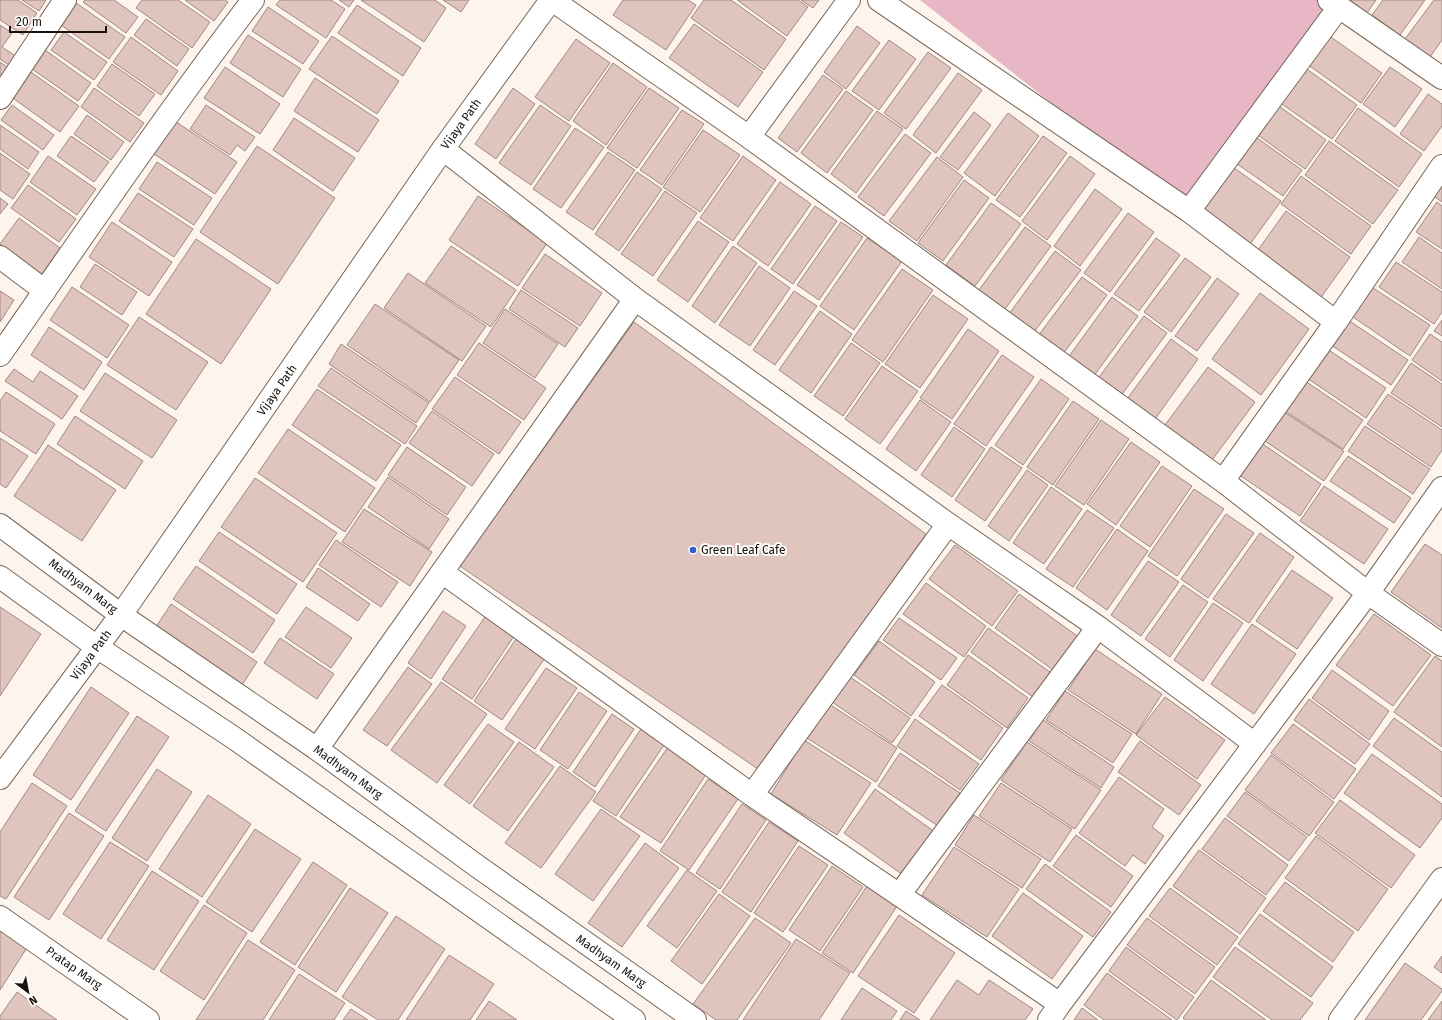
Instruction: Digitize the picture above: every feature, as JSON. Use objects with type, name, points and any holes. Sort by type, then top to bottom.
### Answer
[{"type":"street","points":[[0,98],[65,0]]},
{"type":"street","points":[[0,356],[109,197],[202,66],[253,0]]},
{"type":"street","points":[[552,0],[749,137],[1223,481],[1368,593],[1442,646]]},
{"type":"street","name":"Vijaya Path","points":[[0,778],[121,615],[443,149],[552,0]]},
{"type":"street","points":[[749,137],[849,0]]},
{"type":"street","points":[[879,0],[1189,211],[1336,322]]},
{"type":"street","points":[[1189,211],[1334,4],[1442,78]]},
{"type":"street","points":[[443,149],[635,299],[948,524],[1098,627],[1255,744]]},
{"type":"street","points":[[1223,481],[1336,322],[1442,166]]},
{"type":"street","points":[[0,257],[44,291]]},
{"type":"street","points":[[317,749],[635,299]]},
{"type":"street","points":[[442,572],[752,795],[899,895],[1054,1012],[1368,593],[1442,488]]},
{"type":"street","points":[[752,795],[948,524]]},
{"type":"street","name":"Madhyam Marg","points":[[0,525],[121,615],[317,749],[477,866],[695,1020]]},
{"type":"street","points":[[0,577],[97,647],[241,742],[634,1020]]},
{"type":"street","points":[[899,895],[1098,627]]},
{"type":"street","points":[[1340,1020],[1442,879]]},
{"type":"street","name":"Pratap Marg","points":[[0,916],[140,1018]]},
{"type":"shaded area","points":[[920,0],[1318,0],[1328,6],[1189,211]]},
{"type":"building","points":[[0,0],[18,0],[37,13],[23,35],[0,20]]},
{"type":"building","points":[[22,0],[46,0],[39,11]]},
{"type":"building","points":[[85,0],[114,0],[138,17],[126,33],[83,2]]},
{"type":"building","points":[[142,0],[178,0],[210,22],[192,48],[136,8]]},
{"type":"building","points":[[185,0],[225,0],[228,2],[214,21]]},
{"type":"building","points":[[280,0],[331,0],[345,9],[326,38],[276,5]]},
{"type":"building","points":[[339,0],[354,0],[349,7]]},
{"type":"building","points":[[361,0],[435,0],[446,8],[424,42]]},
{"type":"building","points":[[443,0],[469,0],[461,12]]},
{"type":"building","points":[[623,0],[688,0],[696,5],[666,50],[613,15]]},
{"type":"building","points":[[704,0],[731,0],[786,39],[764,70],[691,18]]},
{"type":"building","points":[[737,0],[798,0],[808,7],[787,36]]},
{"type":"building","points":[[801,0],[819,0],[813,8]]},
{"type":"building","points":[[1350,0],[1376,0],[1367,13]]},
{"type":"building","points":[[1383,0],[1425,0],[1400,35],[1372,15]]},
{"type":"building","points":[[1434,0],[1442,0],[1442,40],[1430,57],[1405,39]]},
{"type":"building","points":[[76,3],[125,37],[109,59],[61,25]]},
{"type":"building","points":[[357,5],[421,48],[403,76],[338,33]]},
{"type":"building","points":[[268,7],[319,41],[303,64],[252,31]]},
{"type":"building","points":[[146,19],[189,49],[177,66],[134,35]]},
{"type":"building","points":[[694,24],[763,72],[738,107],[669,58]]},
{"type":"building","points":[[0,25],[12,33],[2,47],[17,57],[10,66],[0,59]]},
{"type":"building","points":[[857,26],[880,43],[846,89],[824,72]]},
{"type":"building","points":[[64,32],[107,62],[94,80],[51,50]]},
{"type":"building","points":[[248,35],[301,69],[283,97],[230,63]]},
{"type":"building","points":[[1328,35],[1382,73],[1361,103],[1307,64]]},
{"type":"building","points":[[332,36],[399,81],[377,114],[309,69]]},
{"type":"building","points":[[131,37],[178,71],[161,95],[113,62]]},
{"type":"building","points":[[576,39],[610,63],[569,121],[535,97]]},
{"type":"building","points":[[889,40],[916,59],[879,110],[852,91]]},
{"type":"building","points":[[45,50],[91,83],[78,101],[32,69]]},
{"type":"building","points":[[928,52],[951,68],[906,129],[884,113]]},
{"type":"building","points":[[0,62],[10,69],[0,83]]},
{"type":"building","points":[[613,63],[647,87],[606,145],[573,121]]},
{"type":"building","points":[[112,64],[155,94],[139,116],[97,86]]},
{"type":"building","points":[[225,67],[280,104],[260,134],[204,98]]},
{"type":"building","points":[[1304,67],[1357,105],[1332,139],[1279,102]]},
{"type":"building","points":[[1390,67],[1422,89],[1395,127],[1363,104]]},
{"type":"building","points":[[28,70],[79,106],[60,132],[10,96]]},
{"type":"building","points":[[958,73],[982,90],[936,153],[913,135]]},
{"type":"building","points":[[823,75],[843,89],[797,152],[778,138]]},
{"type":"building","points":[[315,78],[379,120],[358,152],[294,111]]},
{"type":"building","points":[[94,88],[144,123],[130,142],[81,107]]},
{"type":"building","points":[[513,88],[535,104],[496,159],[475,144]]},
{"type":"building","points":[[649,88],[679,108],[637,168],[607,148]]},
{"type":"building","points":[[846,91],[873,110],[827,173],[801,153]]},
{"type":"building","points":[[1428,94],[1442,104],[1442,126],[1424,151],[1400,134]]},
{"type":"building","points":[[1276,104],[1326,140],[1305,169],[1255,133]]},
{"type":"building","points":[[12,105],[54,135],[43,150],[1,120]]},
{"type":"building","points":[[206,105],[255,137],[245,151],[237,145],[230,155],[190,129]]},
{"type":"building","points":[[540,105],[571,126],[531,185],[499,163]]},
{"type":"building","points":[[1358,108],[1422,154],[1399,187],[1335,141]]},
{"type":"building","points":[[682,110],[704,124],[662,185],[640,170]]},
{"type":"building","points":[[877,111],[903,129],[856,193],[831,174]]},
{"type":"building","points":[[974,112],[991,125],[958,170],[940,157]]},
{"type":"building","points":[[1008,113],[1039,136],[995,196],[964,173]]},
{"type":"building","points":[[87,115],[124,142],[111,160],[74,134]]},
{"type":"building","points":[[294,118],[355,158],[333,191],[273,150]]},
{"type":"building","points":[[176,122],[237,162],[215,194],[154,154]]},
{"type":"building","points":[[0,125],[39,152],[28,169],[0,149]]},
{"type":"building","points":[[575,128],[604,147],[561,208],[533,189]]},
{"type":"building","points":[[703,130],[740,155],[700,212],[663,187]]},
{"type":"building","points":[[905,134],[931,153],[884,216],[858,197]]},
{"type":"building","points":[[1253,135],[1302,170],[1283,196],[1233,161]]},
{"type":"building","points":[[71,136],[109,162],[94,182],[57,156]]},
{"type":"building","points":[[1043,136],[1067,153],[1020,217],[996,200]]},
{"type":"building","points":[[1329,141],[1398,190],[1373,224],[1305,175]]},
{"type":"building","points":[[257,146],[335,198],[278,284],[200,232]]},
{"type":"building","points":[[608,152],[635,170],[593,230],[566,212]]},
{"type":"building","points":[[0,153],[30,174],[13,199],[0,190]]},
{"type":"building","points":[[48,156],[96,189],[77,215],[30,182]]},
{"type":"building","points":[[743,156],[776,180],[733,241],[700,218]]},
{"type":"building","points":[[1070,156],[1095,174],[1047,240],[1022,221]]},
{"type":"building","points":[[937,157],[963,177],[917,241],[889,221]]},
{"type":"building","points":[[157,162],[212,198],[194,225],[139,189]]},
{"type":"building","points":[[1230,165],[1281,201],[1248,247],[1197,210]]},
{"type":"building","points":[[637,172],[662,189],[619,251],[595,234]]},
{"type":"building","points":[[1301,176],[1371,226],[1351,254],[1281,204]]},
{"type":"building","points":[[964,180],[989,198],[943,261],[918,243]]},
{"type":"building","points":[[1442,180],[1442,202],[1432,195]]},
{"type":"building","points":[[780,182],[811,204],[768,266],[737,244]]},
{"type":"building","points":[[28,185],[76,219],[59,242],[11,208]]},
{"type":"building","points":[[1095,189],[1122,209],[1080,266],[1054,246]]},
{"type":"building","points":[[665,191],[697,213],[653,276],[621,254]]},
{"type":"building","points":[[138,193],[193,229],[174,257],[119,221]]},
{"type":"building","points":[[478,196],[547,243],[518,286],[449,240]]},
{"type":"building","points":[[0,198],[8,204],[0,214]]},
{"type":"building","points":[[1437,202],[1442,206],[1442,249],[1416,232]]},
{"type":"building","points":[[991,203],[1021,224],[975,286],[946,265]]},
{"type":"building","points":[[815,206],[837,221],[793,284],[771,269]]},
{"type":"building","points":[[1286,211],[1350,257],[1319,300],[1255,254]]},
{"type":"building","points":[[1128,213],[1154,232],[1110,292],[1084,273]]},
{"type":"building","points":[[19,218],[60,248],[42,274],[0,244]]},
{"type":"building","points":[[698,221],[729,242],[688,302],[657,280]]},
{"type":"building","points":[[112,222],[172,262],[149,296],[89,257]]},
{"type":"building","points":[[841,222],[863,237],[819,300],[797,285]]},
{"type":"building","points":[[1025,227],[1051,246],[1005,309],[979,290]]},
{"type":"building","points":[[1419,237],[1442,253],[1442,289],[1402,262]]},
{"type":"building","points":[[867,238],[902,261],[854,330],[820,306]]},
{"type":"building","points":[[1156,238],[1180,255],[1139,311],[1114,294]]},
{"type":"building","points":[[196,239],[271,289],[221,364],[146,314]]},
{"type":"building","points":[[451,246],[516,290],[491,327],[425,283]]},
{"type":"building","points":[[733,246],[757,263],[715,323],[692,306]]},
{"type":"building","points":[[1055,251],[1081,270],[1034,332],[1009,314]]},
{"type":"building","points":[[545,254],[602,293],[580,326],[522,288]]},
{"type":"building","points":[[1185,258],[1211,277],[1171,332],[1144,312]]},
{"type":"building","points":[[1396,262],[1442,292],[1442,312],[1434,324],[1379,287]]},
{"type":"building","points":[[95,264],[137,292],[122,315],[80,287]]},
{"type":"building","points":[[759,266],[790,288],[750,346],[719,325]]},
{"type":"building","points":[[902,269],[933,290],[883,362],[852,340]]},
{"type":"building","points":[[408,273],[486,326],[462,361],[384,308]]},
{"type":"building","points":[[1082,277],[1107,295],[1063,354],[1038,336]]},
{"type":"building","points":[[1217,278],[1239,294],[1197,351],[1175,336]]},
{"type":"building","points":[[1370,286],[1430,325],[1410,356],[1350,315]]},
{"type":"building","points":[[72,287],[129,325],[107,358],[50,320]]},
{"type":"building","points":[[521,290],[578,328],[565,347],[509,309]]},
{"type":"building","points":[[0,291],[14,300],[0,322]]},
{"type":"building","points":[[794,291],[817,306],[775,365],[753,350]]},
{"type":"building","points":[[1260,293],[1309,329],[1261,395],[1212,359]]},
{"type":"building","points":[[933,295],[968,319],[920,388],[885,364]]},
{"type":"building","points":[[1112,297],[1138,316],[1093,377],[1067,359]]},
{"type":"building","points":[[375,304],[459,360],[430,402],[347,345]]},
{"type":"building","points":[[505,309],[558,344],[535,378],[483,343]]},
{"type":"building","points":[[820,311],[852,334],[811,393],[779,370]]},
{"type":"building","points":[[1144,316],[1167,333],[1120,397],[1097,380]]},
{"type":"building","points":[[139,317],[208,362],[176,410],[107,365]]},
{"type":"building","points":[[1345,318],[1408,360],[1391,385],[1328,343]]},
{"type":"building","points":[[1442,320],[1442,336],[1434,331]]},
{"type":"building","name":"Green Leaf Cafe","points":[[634,322],[926,534],[758,769],[460,566]]},
{"type":"building","points":[[49,327],[102,362],[84,390],[31,355]]},
{"type":"building","points":[[968,329],[999,351],[952,419],[920,398]]},
{"type":"building","points":[[1430,334],[1442,342],[1442,381],[1412,360]]},
{"type":"building","points":[[1171,339],[1198,359],[1155,419],[1127,399]]},
{"type":"building","points":[[479,343],[546,388],[524,420],[457,375]]},
{"type":"building","points":[[851,343],[880,363],[843,416],[814,396]]},
{"type":"building","points":[[341,344],[429,403],[416,423],[329,364]]},
{"type":"building","points":[[1324,347],[1386,388],[1366,418],[1304,376]]},
{"type":"building","points":[[1002,355],[1034,377],[986,446],[954,424]]},
{"type":"building","points":[[1411,363],[1442,384],[1442,427],[1391,393]]},
{"type":"building","points":[[882,366],[918,391],[880,444],[845,419]]},
{"type":"building","points":[[1208,367],[1255,402],[1212,460],[1165,425]]},
{"type":"building","points":[[331,368],[417,426],[405,444],[318,386]]},
{"type":"building","points":[[14,369],[33,382],[40,371],[78,396],[62,419],[5,381]]},
{"type":"building","points":[[105,373],[177,420],[152,458],[80,411]]},
{"type":"building","points":[[455,377],[521,422],[499,454],[432,409]]},
{"type":"building","points":[[1041,379],[1069,399],[1023,465],[995,445]]},
{"type":"building","points":[[1302,379],[1363,420],[1343,449],[1282,409]]},
{"type":"building","points":[[317,389],[401,445],[376,481],[292,425]]},
{"type":"building","points":[[6,392],[55,424],[36,454],[0,431],[0,401]]},
{"type":"building","points":[[1388,394],[1442,430],[1442,450],[1431,467],[1367,424]]},
{"type":"building","points":[[920,400],[951,422],[916,471],[886,449]]},
{"type":"building","points":[[1073,401],[1099,419],[1053,485],[1027,467]]},
{"type":"building","points":[[1281,410],[1344,451],[1324,481],[1262,439]]},
{"type":"building","points":[[432,411],[494,454],[472,486],[409,443]]},
{"type":"building","points":[[75,416],[143,461],[125,489],[57,444]]},
{"type":"building","points":[[1101,420],[1129,439],[1084,505],[1055,486]]},
{"type":"building","points":[[1365,426],[1430,469],[1413,494],[1348,451]]},
{"type":"building","points":[[954,427],[985,449],[952,497],[921,475]]},
{"type":"building","points":[[288,429],[375,488],[345,532],[258,473]]},
{"type":"building","points":[[0,438],[28,456],[6,488],[0,484]]},
{"type":"building","points":[[1257,440],[1321,484],[1300,516],[1235,472]]},
{"type":"building","points":[[1131,442],[1160,462],[1116,525],[1087,504]]},
{"type":"building","points":[[48,445],[116,490],[82,541],[14,496]]},
{"type":"building","points":[[407,447],[466,487],[447,515],[388,475]]},
{"type":"building","points":[[991,447],[1022,468],[985,521],[955,500]]},
{"type":"building","points":[[1348,456],[1411,498],[1394,523],[1330,481]]},
{"type":"building","points":[[1162,466],[1192,486],[1150,547],[1120,526]]},
{"type":"building","points":[[1027,470],[1048,485],[1009,541],[988,526]]},
{"type":"building","points":[[388,477],[449,519],[429,549],[368,507]]},
{"type":"building","points":[[255,478],[337,533],[303,582],[221,527]]},
{"type":"building","points":[[1324,486],[1388,529],[1364,564],[1300,521]]},
{"type":"building","points":[[1051,487],[1082,509],[1044,564],[1013,543]]},
{"type":"building","points":[[1194,489],[1224,509],[1177,576],[1148,556]]},
{"type":"building","points":[[364,509],[432,552],[410,586],[342,542]]},
{"type":"building","points":[[1087,510],[1114,528],[1073,587],[1046,569]]},
{"type":"building","points":[[1226,514],[1254,533],[1208,598],[1181,579]]},
{"type":"building","points":[[1117,529],[1148,551],[1107,610],[1076,588]]},
{"type":"building","points":[[219,532],[297,584],[277,614],[199,561]]},
{"type":"building","points":[[1260,533],[1294,557],[1249,623],[1213,599]]},
{"type":"building","points":[[336,540],[398,582],[381,607],[319,565]]},
{"type":"building","points":[[1425,544],[1442,555],[1442,628],[1391,592]]},
{"type":"building","points":[[955,545],[1018,591],[992,626],[929,579]]},
{"type":"building","points":[[1148,561],[1179,582],[1141,636],[1111,615]]},
{"type":"building","points":[[196,566],[275,620],[253,653],[173,599]]},
{"type":"building","points":[[318,568],[370,604],[358,621],[306,587]]},
{"type":"building","points":[[1292,570],[1333,598],[1297,649],[1256,621]]},
{"type":"building","points":[[926,583],[986,626],[964,657],[903,614]]},
{"type":"building","points":[[1183,585],[1208,602],[1170,657],[1145,639]]},
{"type":"building","points":[[1019,594],[1080,638],[1056,672],[995,628]]},
{"type":"building","points":[[1213,603],[1243,623],[1203,681],[1174,660]]},
{"type":"building","points":[[171,604],[257,662],[242,685],[156,627]]},
{"type":"building","points":[[0,607],[41,634],[0,696]]},
{"type":"building","points":[[306,607],[352,638],[331,668],[285,637]]},
{"type":"building","points":[[443,611],[466,626],[431,679],[408,663]]},
{"type":"building","points":[[1374,614],[1431,655],[1393,706],[1336,665]]},
{"type":"building","points":[[485,617],[514,636],[472,699],[442,679]]},
{"type":"building","points":[[899,618],[957,658],[941,680],[883,640]]},
{"type":"building","points":[[1252,624],[1296,654],[1254,714],[1211,684]]},
{"type":"building","points":[[988,628],[1050,672],[1033,697],[971,652]]},
{"type":"building","points":[[280,638],[334,674],[317,699],[264,663]]},
{"type":"building","points":[[516,639],[545,658],[502,720],[474,701]]},
{"type":"building","points":[[879,641],[935,682],[911,716],[854,675]]},
{"type":"building","points":[[1095,649],[1162,694],[1136,734],[1068,690]]},
{"type":"building","points":[[968,655],[1028,698],[1007,728],[947,685]]},
{"type":"building","points":[[1435,656],[1442,661],[1442,747],[1394,712]]},
{"type":"building","points":[[408,667],[432,684],[387,746],[363,730]]},
{"type":"building","points":[[546,668],[577,688],[535,749],[505,729]]},
{"type":"building","points":[[1332,670],[1389,711],[1369,740],[1312,698]]},
{"type":"building","points":[[850,677],[910,718],[892,743],[832,702]]},
{"type":"building","points":[[441,682],[487,714],[437,783],[391,750]]},
{"type":"building","points":[[942,685],[1003,728],[981,760],[919,716]]},
{"type":"building","points":[[91,687],[129,713],[71,800],[33,775]]},
{"type":"building","points":[[1065,691],[1132,734],[1113,763],[1046,720]]},
{"type":"building","points":[[579,692],[607,711],[568,769],[540,750]]},
{"type":"building","points":[[1165,697],[1225,740],[1197,779],[1136,735]]},
{"type":"building","points":[[1309,699],[1370,744],[1355,764],[1294,720]]},
{"type":"building","points":[[829,704],[897,748],[876,782],[807,738]]},
{"type":"building","points":[[612,714],[634,729],[595,787],[573,772]]},
{"type":"building","points":[[137,716],[169,737],[106,831],[75,811]]},
{"type":"building","points":[[1394,718],[1442,752],[1442,797],[1373,746]]},
{"type":"building","points":[[915,719],[979,764],[960,790],[897,746]]},
{"type":"building","points":[[1043,720],[1114,767],[1101,788],[1029,741]]},
{"type":"building","points":[[488,724],[514,742],[470,804],[444,785]]},
{"type":"building","points":[[1293,724],[1356,769],[1334,799],[1271,753]]},
{"type":"building","points":[[641,729],[664,745],[616,816],[593,801]]},
{"type":"building","points":[[804,740],[871,783],[837,835],[771,794]]},
{"type":"building","points":[[1140,741],[1201,785],[1179,815],[1118,772]]},
{"type":"building","points":[[519,742],[554,767],[508,831],[473,806]]},
{"type":"building","points":[[1027,742],[1101,790],[1075,829],[1001,780]]},
{"type":"building","points":[[668,747],[707,773],[661,843],[620,817]]},
{"type":"building","points":[[900,753],[960,793],[938,826],[878,786]]},
{"type":"building","points":[[1372,754],[1442,804],[1442,818],[1420,848],[1344,793]]},
{"type":"building","points":[[1271,755],[1334,802],[1309,836],[1245,790]]},
{"type":"building","points":[[560,766],[596,792],[541,868],[505,843]]},
{"type":"building","points":[[157,769],[192,792],[147,861],[112,838]]},
{"type":"building","points":[[1119,777],[1164,809],[1152,827],[1164,836],[1145,864],[1133,855],[1125,866],[1079,833]]},
{"type":"building","points":[[708,779],[738,799],[689,870],[660,851]]},
{"type":"building","points":[[32,783],[67,806],[6,899],[0,896],[0,832]]},
{"type":"building","points":[[1001,783],[1072,829],[1050,862],[979,816]]},
{"type":"building","points":[[875,789],[935,832],[903,875],[844,833]]},
{"type":"building","points":[[1245,792],[1307,837],[1289,861],[1227,816]]},
{"type":"building","points":[[208,795],[251,824],[202,897],[159,869]]},
{"type":"building","points":[[1340,800],[1415,855],[1391,888],[1315,833]]},
{"type":"building","points":[[742,804],[766,820],[720,889],[696,873]]},
{"type":"building","points":[[601,809],[640,836],[593,901],[555,874]]},
{"type":"building","points":[[69,813],[104,836],[49,920],[14,897]]},
{"type":"building","points":[[974,815],[1041,859],[1022,888],[955,845]]},
{"type":"building","points":[[1225,818],[1288,865],[1266,895],[1202,849]]},
{"type":"building","points":[[769,822],[798,841],[751,912],[722,892]]},
{"type":"building","points":[[255,829],[301,859],[252,932],[206,902]]},
{"type":"building","points":[[1076,835],[1133,876],[1111,907],[1053,866]]},
{"type":"building","points":[[1316,836],[1388,889],[1358,931],[1285,878]]},
{"type":"building","points":[[110,842],[149,866],[101,939],[63,914]]},
{"type":"building","points":[[645,843],[679,868],[622,947],[588,923]]},
{"type":"building","points":[[799,846],[828,865],[783,932],[754,913]]},
{"type":"building","points":[[954,847],[1019,889],[987,937],[922,895]]},
{"type":"building","points":[[1199,850],[1266,898],[1240,934],[1173,886]]},
{"type":"building","points":[[313,862],[347,885],[295,965],[260,942]]},
{"type":"building","points":[[1045,864],[1111,912],[1093,937],[1026,889]]},
{"type":"building","points":[[832,866],[863,887],[820,951],[789,930]]},
{"type":"building","points":[[687,870],[717,891],[677,948],[647,926]]},
{"type":"building","points":[[152,871],[199,901],[154,970],[107,940]]},
{"type":"building","points":[[1285,882],[1354,932],[1333,962],[1263,911]]},
{"type":"building","points":[[867,886],[897,906],[853,973],[822,953]]},
{"type":"building","points":[[350,888],[388,913],[336,992],[298,967]]},
{"type":"building","points":[[1170,888],[1238,937],[1217,965],[1149,916]]},
{"type":"building","points":[[1023,893],[1083,936],[1052,979],[992,936]]},
{"type":"building","points":[[719,894],[750,916],[702,984],[671,961]]},
{"type":"building","points":[[204,905],[247,933],[204,1000],[160,971]]},
{"type":"building","points":[[1260,914],[1333,967],[1311,997],[1238,944]]},
{"type":"building","points":[[899,915],[955,953],[914,1013],[858,976]]},
{"type":"building","points":[[396,916],[445,949],[398,1020],[378,1020],[342,997]]},
{"type":"building","points":[[755,918],[791,943],[737,1020],[716,1020],[693,1004]]},
{"type":"building","points":[[1147,918],[1215,967],[1195,994],[1127,945]]},
{"type":"building","points":[[0,928],[28,946],[0,990]]},
{"type":"building","points":[[796,939],[850,973],[819,1020],[743,1020]]},
{"type":"building","points":[[248,940],[295,970],[263,1020],[196,1020]]},
{"type":"building","points":[[1126,947],[1194,997],[1177,1020],[1109,971]]},
{"type":"building","points":[[1235,947],[1313,1003],[1300,1020],[1272,1020],[1213,977]]},
{"type":"building","points":[[449,955],[494,984],[470,1020],[406,1020]]},
{"type":"building","points":[[1442,956],[1442,973],[1434,967]]},
{"type":"building","points":[[1405,963],[1442,989],[1442,991],[1421,1020],[1365,1020]]},
{"type":"building","points":[[1107,973],[1172,1020],[1104,1020],[1084,1005]]},
{"type":"building","points":[[299,974],[345,1003],[334,1020],[269,1020]]},
{"type":"building","points":[[957,980],[979,995],[989,980],[1033,1009],[1025,1020],[930,1020]]},
{"type":"building","points":[[1211,980],[1266,1020],[1186,1020],[1183,1018]]},
{"type":"building","points":[[862,988],[897,1011],[891,1020],[841,1020]]},
{"type":"building","points":[[17,992],[57,1020],[0,1020],[0,1016]]},
{"type":"building","points":[[489,1001],[517,1020],[476,1020]]},
{"type":"building","points":[[1442,1001],[1442,1020],[1428,1020]]},
{"type":"building","points":[[1082,1008],[1098,1020],[1074,1020]]},
{"type":"building","points":[[351,1009],[368,1020],[343,1020]]},
{"type":"building","points":[[906,1011],[920,1020],[900,1020]]},
{"type":"place","name":"Green Leaf Cafe","points":[[693,550]]}]
